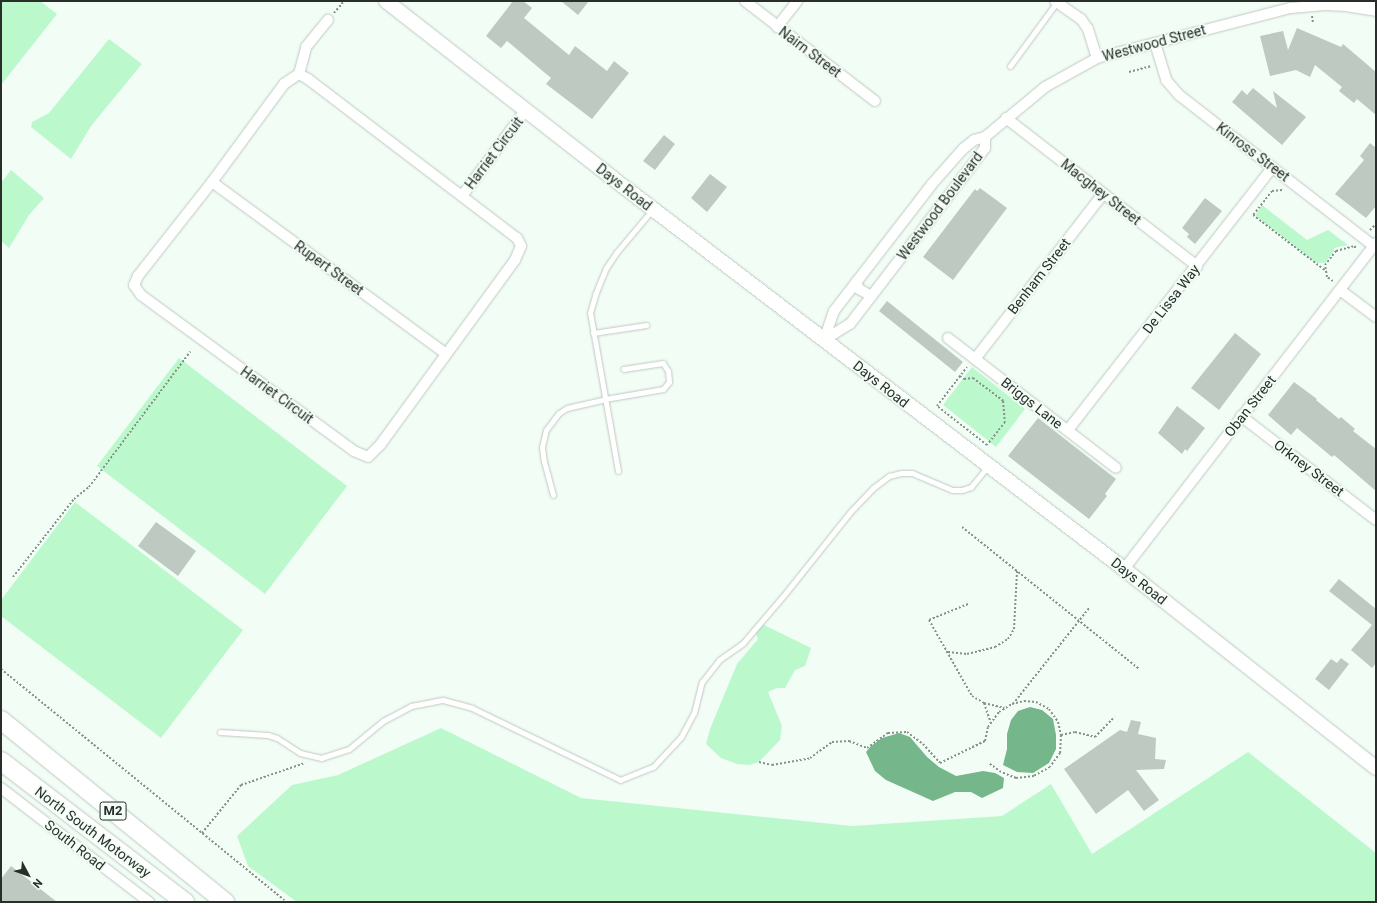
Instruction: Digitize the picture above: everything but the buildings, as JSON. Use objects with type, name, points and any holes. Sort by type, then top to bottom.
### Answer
[{"type":"highway","name":"M2","points":[[1,707],[47,756]]},
{"type":"highway","name":"North South Motorway","points":[[1,720],[225,902]]},
{"type":"highway","name":"North South Motorway","points":[[1,761],[185,902]]},
{"type":"street","name":"Days Road","points":[[386,1],[652,209],[1124,569],[1376,768]]},
{"type":"street","name":"Nairn Street","points":[[745,1],[875,101]]},
{"type":"street","points":[[777,27],[797,1]]},
{"type":"street","name":"Westwood Street","points":[[1346,6],[1374,1]]},
{"type":"street","points":[[1056,2],[1081,19],[1088,29],[1097,58]]},
{"type":"street","name":"Westwood Street","points":[[985,137],[1045,87],[1097,58],[1290,4],[1346,6],[1376,11]]},
{"type":"street","points":[[299,74],[306,47],[328,20]]},
{"type":"street","name":"Kinross Street","points":[[1155,43],[1166,80],[1179,95],[1375,244]]},
{"type":"street","name":"Harriet Circuit","points":[[299,74],[308,78],[517,238],[521,246],[515,260],[445,354],[381,444],[368,457],[354,451],[141,295],[134,285],[138,276],[212,182],[284,84],[299,74]]},
{"type":"street","name":"Harriet Circuit","points":[[462,196],[525,110]]},
{"type":"street","name":"Macghey Street","points":[[1006,118],[1197,266]]},
{"type":"street","name":"Westwood Boulevard","points":[[985,137],[984,148],[850,324],[824,340],[834,311],[928,190],[963,149],[974,140],[985,137]]},
{"type":"street","name":"De Lissa Way","points":[[1068,430],[1273,167]]},
{"type":"street","name":"Rupert Street","points":[[212,182],[445,354]]},
{"type":"street","name":"Benham Street","points":[[972,362],[1103,194]]},
{"type":"street","name":"Oban Street","points":[[1124,569],[1375,244]]},
{"type":"street","points":[[856,282],[859,289],[871,296]]},
{"type":"street","points":[[1340,290],[1376,317]]},
{"type":"street","name":"Briggs Lane","points":[[948,338],[972,362],[1068,430],[1116,468]]},
{"type":"street","name":"Orkney Street","points":[[1241,416],[1376,520]]},
{"type":"street","name":"South Road","points":[[1,788],[149,902]]},
{"type":"lane","points":[[1010,66],[1056,2]]},
{"type":"lane","points":[[618,471],[590,313],[595,295],[606,268],[616,253],[652,209]]},
{"type":"lane","points":[[593,333],[646,325]]},
{"type":"lane","points":[[553,495],[544,462],[542,447],[546,430],[559,413],[567,408],[605,399],[663,389],[669,382],[668,371],[663,363],[623,369]]},
{"type":"lane","points":[[220,732],[268,735],[277,738],[300,753],[321,758],[349,750],[383,721],[411,706],[443,700],[472,708],[620,780],[652,767],[681,737],[694,713],[702,682],[719,660],[743,643],[784,596],[851,511],[874,488],[889,476],[901,473],[912,473],[952,490],[962,490],[971,487],[988,466]]},
{"type":"path","points":[[328,20],[344,1]]},
{"type":"path","points":[[1276,186],[1282,190],[1272,191],[1253,215],[1326,272]]},
{"type":"path","points":[[1338,276],[1333,282],[1327,277],[1325,265],[1336,251],[1355,246],[1355,253]]},
{"type":"path","points":[[13,577],[74,499],[89,487],[190,352]]},
{"type":"path","points":[[960,376],[964,379],[973,378],[1003,402],[1005,422],[987,445],[937,406],[960,376],[972,362]]},
{"type":"path","points":[[962,527],[1139,670]]},
{"type":"path","points":[[947,652],[967,654],[995,647],[1008,639],[1014,629],[1017,571]]},
{"type":"path","points":[[968,604],[929,620],[972,696],[984,703],[1006,708]]},
{"type":"path","points":[[759,762],[772,765],[810,758],[832,742],[849,741],[868,748],[888,733],[906,732],[923,744],[940,763],[985,741],[988,727],[999,712],[1012,704],[1090,607]]},
{"type":"path","points":[[1,670],[287,902]]},
{"type":"path","points":[[990,764],[1001,772],[1016,778],[1034,776],[1050,767],[1060,753],[1061,735],[1058,722],[1048,709],[1036,702],[1012,704]]},
{"type":"path","points":[[984,703],[991,723]]},
{"type":"path","points":[[1061,735],[1075,732],[1094,737],[1114,717]]},
{"type":"path","points":[[202,833],[241,785],[321,758]]},
{"type":"shaded area","points":[[1,1],[40,1],[57,14],[1,85]]},
{"type":"shaded area","points":[[109,39],[142,64],[91,126],[71,159],[31,127],[32,122],[49,113]]},
{"type":"shaded area","points":[[11,170],[44,198],[29,215],[9,248],[1,241],[1,183]]},
{"type":"shaded area","points":[[1262,205],[1307,240],[1328,230],[1348,245],[1334,248],[1334,251],[1325,263],[1316,263],[1255,216]]},
{"type":"shaded area","points":[[179,358],[347,486],[265,594],[97,466]]},
{"type":"shaded area","points":[[972,367],[1025,409],[996,447],[943,405]]},
{"type":"shaded area","points":[[75,502],[243,630],[161,738],[1,616],[1,600]]},
{"type":"shaded area","points":[[760,623],[811,648],[805,666],[795,670],[785,688],[777,688],[768,692],[782,726],[780,740],[759,762],[750,765],[737,764],[721,758],[706,744],[710,729],[737,664],[758,639],[754,630]]},
{"type":"shaded area","points":[[1030,707],[1042,710],[1053,719],[1056,735],[1056,749],[1049,763],[1033,773],[1017,772],[1003,765],[1007,749],[1007,734],[1011,720],[1018,711]]},
{"type":"shaded area","points":[[441,728],[581,798],[852,826],[1002,816],[1051,784],[1092,854],[1248,752],[1376,853],[1376,902],[297,902],[248,866],[237,836],[292,785],[338,775]]},
{"type":"shaded area","points":[[899,733],[910,737],[927,757],[939,767],[956,776],[983,771],[995,773],[1004,778],[1003,788],[982,798],[971,792],[955,792],[933,801],[886,780],[875,771],[866,752],[871,746],[882,738]]}]
